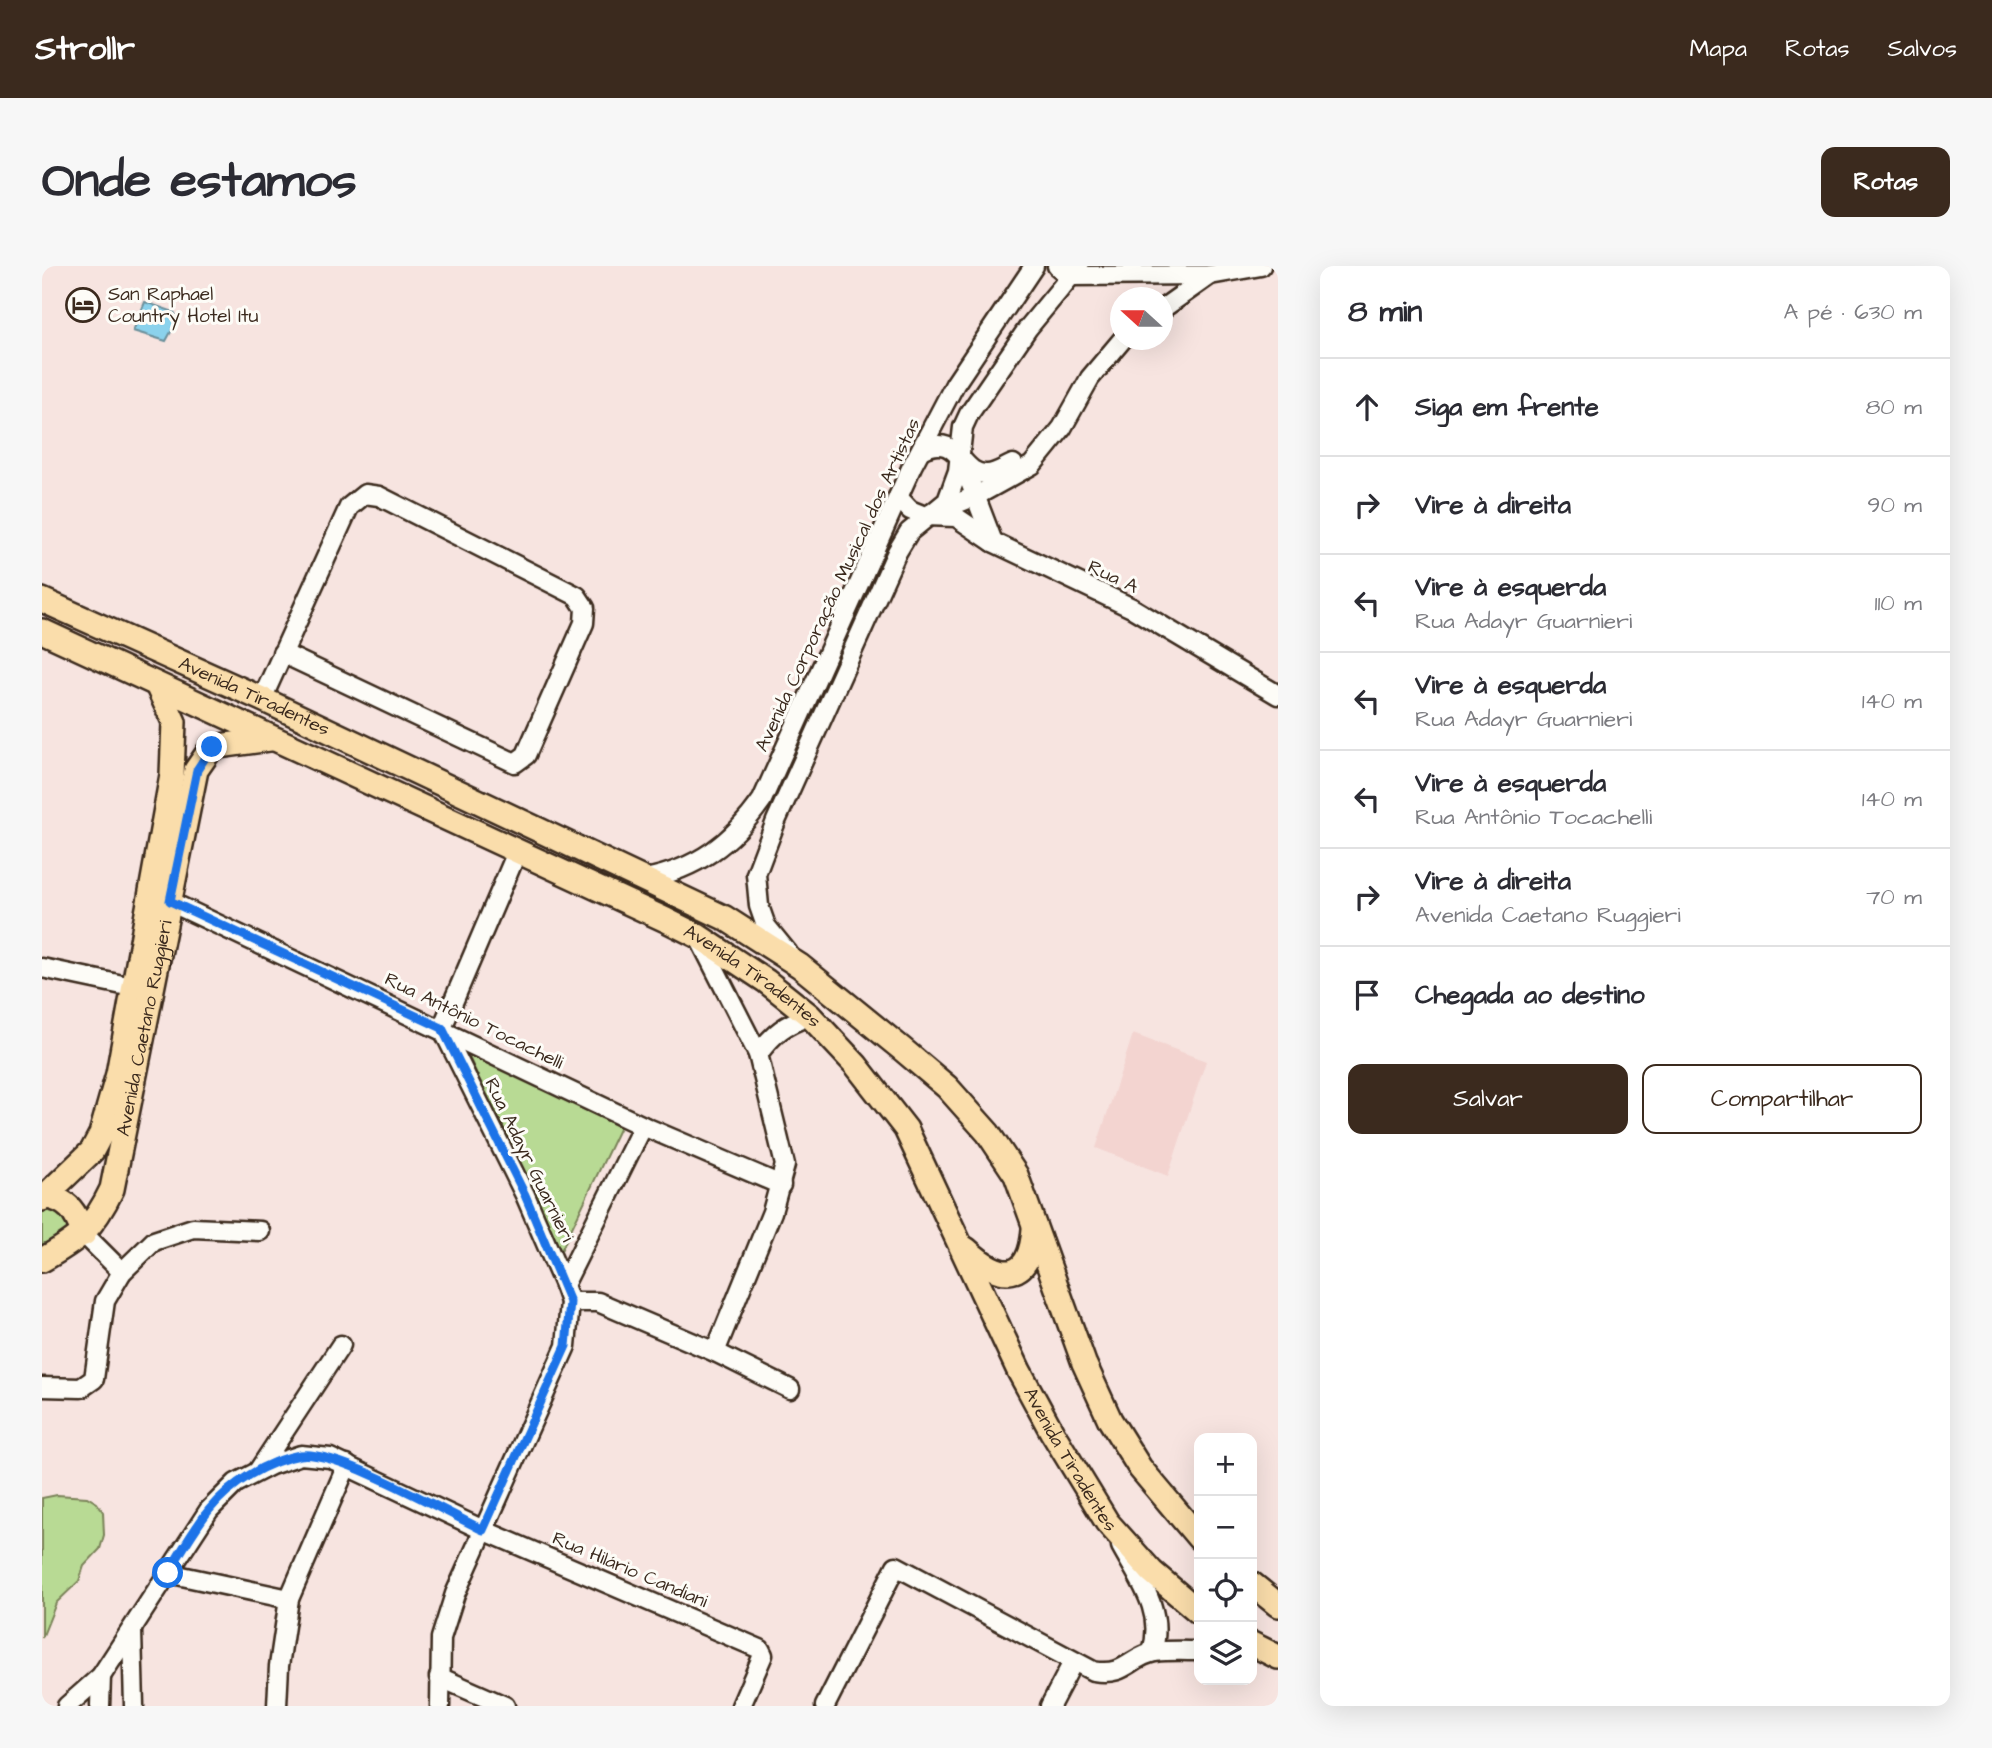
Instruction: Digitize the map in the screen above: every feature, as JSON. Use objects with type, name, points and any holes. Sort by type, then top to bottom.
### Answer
[{"type":"main road","name":"Avenida Tiradentes","points":[[42,600],[262,699],[645,879],[725,918],[800,966],[947,1087],[988,1133],[1016,1175],[1084,1363],[1110,1420],[1140,1468],[1194,1532]]},
{"type":"main road","name":"Avenida Tiradentes","points":[[42,631],[698,936],[766,981],[810,1016],[856,1065],[906,1129],[1019,1371],[1107,1522],[1153,1572],[1194,1608]]},
{"type":"main road","name":"Avenida Caetano Ruggieri","points":[[42,1260],[84,1234],[99,1216],[111,1189],[160,897],[172,775],[174,722],[157,685]]},
{"type":"main road","points":[[174,722],[186,736],[212,747],[270,739]]},
{"type":"main road","name":"Avenida Caetano Ruggieri","points":[[44,1198],[92,1152],[101,1134],[118,1074],[132,987],[197,770],[212,747]]},
{"type":"main road","points":[[44,1198],[57,1198],[73,1210],[84,1234]]},
{"type":"main road","points":[[963,1247],[993,1270],[1015,1270],[1026,1264],[1032,1251],[1034,1227]]},
{"type":"main road","points":[[1257,1588],[1278,1605]]},
{"type":"street","name":"Avenida Corporação Musical dos Artistas","points":[[645,879],[667,875],[704,860],[736,834],[762,800],[921,450],[955,384],[1034,266]]},
{"type":"street","points":[[1068,269],[1210,275],[1261,266]]},
{"type":"street","name":"Avenida Corporação Musical dos Artistas","points":[[800,966],[766,926],[759,906],[756,874],[776,821],[897,552],[909,532],[925,516],[947,502],[958,471],[958,453],[969,414],[1068,269]]},
{"type":"street","points":[[1173,302],[1210,275]]},
{"type":"street","points":[[898,497],[910,510],[925,516],[976,496],[1032,465],[1062,428],[1090,378],[1114,350]]},
{"type":"street","points":[[921,450],[940,445],[958,453],[972,470],[987,474],[1042,452]]},
{"type":"street","points":[[958,453],[993,542]]},
{"type":"street","points":[[262,699],[282,653],[349,507],[365,494],[379,496],[578,596],[585,608],[584,623],[529,748],[515,763],[282,653]]},
{"type":"street","name":"Rua A","points":[[925,516],[956,517],[993,542],[1132,608],[1278,695]]},
{"type":"street","points":[[754,811],[776,821]]},
{"type":"street","points":[[442,1028],[517,852]]},
{"type":"street","name":"Rua Antônio Tocachelli","points":[[160,897],[442,1028],[643,1126],[781,1185]]},
{"type":"street","points":[[698,936],[758,1054],[785,1165],[781,1185],[715,1352]]},
{"type":"street","points":[[42,968],[132,987]]},
{"type":"street","points":[[758,1054],[785,1024],[810,1016]]},
{"type":"street","name":"Rua Adayr Guarnieri","points":[[440,1706],[441,1638],[455,1594],[566,1346],[567,1294],[525,1195],[442,1028]]},
{"type":"street","points":[[643,1126],[567,1294],[598,1302],[715,1352],[790,1389]]},
{"type":"street","points":[[42,1387],[81,1388],[94,1379],[106,1301],[122,1272],[154,1241],[193,1228],[260,1231]]},
{"type":"street","points":[[84,1234],[122,1272]]},
{"type":"street","points":[[67,1706],[101,1675],[209,1510],[236,1483],[257,1472],[341,1345]]},
{"type":"street","name":"Rua Hilário Candiani","points":[[257,1472],[301,1455],[330,1458],[483,1530],[760,1649],[763,1655],[741,1706]]},
{"type":"street","points":[[277,1706],[279,1666],[289,1599],[346,1465]]},
{"type":"street","points":[[1107,1522],[1156,1614],[1156,1640],[1152,1652]]},
{"type":"street","points":[[825,1706],[896,1566],[1073,1662],[1108,1674],[1121,1671],[1152,1652],[1194,1651]]},
{"type":"street","points":[[168,1573],[289,1599]]},
{"type":"street","points":[[132,1631],[134,1706]]},
{"type":"street","points":[[1050,1706],[1073,1662]]},
{"type":"street","points":[[100,1706],[101,1675]]},
{"type":"street","points":[[439,1677],[505,1706]]},
{"type":"shaded area","points":[[1133,1034],[1206,1061],[1168,1176],[1096,1148]]},
{"type":"green space","points":[[477,1056],[620,1127],[559,1255],[469,1057]]},
{"type":"green space","points":[[58,1206],[70,1228],[42,1248],[42,1212],[47,1207]]},
{"type":"green space","points":[[57,1495],[87,1497],[97,1503],[103,1512],[104,1535],[100,1549],[84,1566],[79,1581],[56,1603],[42,1638],[42,1498]]},
{"type":"water","points":[[145,302],[174,312],[178,319],[166,341],[133,331]]},
{"type":"place","name":"San Raphael Country Hotel Itu","points":[[83,305]]},
{"type":"route","points":[[168,1573],[209,1510],[236,1483],[271,1465],[301,1455],[330,1458],[483,1530],[566,1346],[570,1302],[525,1195],[442,1028],[170,901],[197,770],[212,747]]}]
